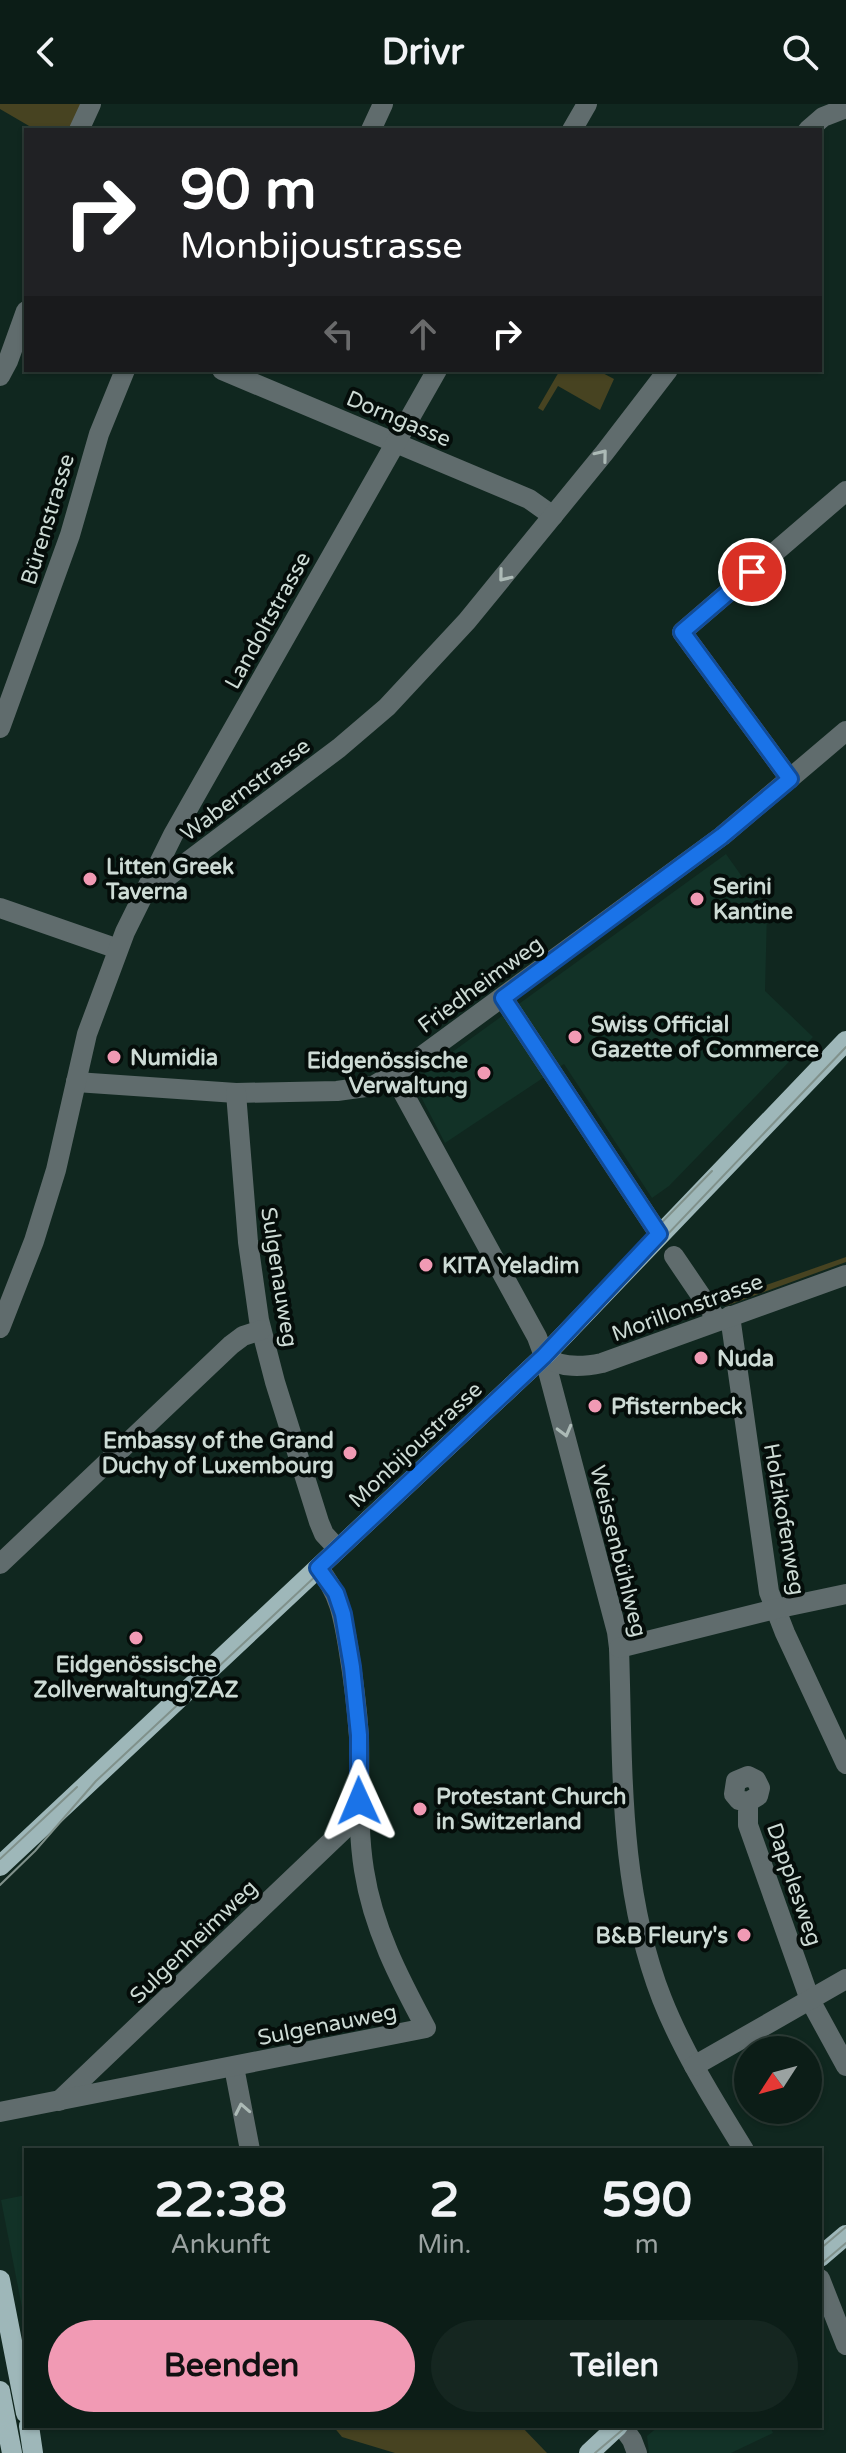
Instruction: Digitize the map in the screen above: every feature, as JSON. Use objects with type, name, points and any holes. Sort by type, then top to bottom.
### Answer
[{"type":"main road","name":"Monbijoustrasse","points":[[0,1866],[544,1356],[846,1041]]},
{"type":"main road","points":[[822,2255],[846,2235]]},
{"type":"main road","points":[[0,2280],[24,2403]]},
{"type":"main road","points":[[0,2391],[12,2453]]},
{"type":"main road","points":[[29,2428],[33,2453]]},
{"type":"main road","points":[[589,2453],[618,2428]]},
{"type":"street","points":[[80,128],[91,104]]},
{"type":"street","points":[[372,128],[383,104]]},
{"type":"street","points":[[573,128],[587,104]]},
{"type":"street","points":[[810,128],[823,117],[846,108]]},
{"type":"street","points":[[0,376],[24,317]]},
{"type":"street","name":"Bürenstrasse","points":[[0,728],[61,562],[99,434],[124,372]]},
{"type":"street","name":"Dorngasse","points":[[232,372],[262,378],[396,442],[529,499],[553,516]]},
{"type":"street","name":"Landoltstrasse","points":[[143,896],[181,821],[436,372]]},
{"type":"street","name":"Wabernstrasse","points":[[0,1328],[39,1227],[59,1158],[89,1026],[118,949],[143,896],[387,707],[449,641],[666,372]]},
{"type":"street","points":[[790,779],[682,632],[846,491]]},
{"type":"street","name":"Friedheimweg","points":[[76,1082],[236,1093],[361,1090],[378,1085],[503,998],[722,836],[846,731]]},
{"type":"street","points":[[0,908],[118,949]]},
{"type":"street","points":[[503,998],[659,1234]]},
{"type":"street","name":"Weissenbühlweg","points":[[394,1076],[537,1337],[544,1356],[619,1648],[624,1815],[632,1884],[643,1939],[656,1982],[694,2066],[743,2148]]},
{"type":"street","name":"Sulgenauweg","points":[[236,1093],[248,1242],[261,1330],[319,1522],[324,1534],[338,1549]]},
{"type":"street","name":"Holzikofenweg","points":[[674,1256],[724,1318],[768,1586],[775,1609],[846,1764]]},
{"type":"street","name":"Morillonstrasse","points":[[544,1356],[550,1361],[571,1366],[602,1363],[846,1275]]},
{"type":"street","points":[[0,1564],[231,1345],[243,1336],[261,1330]]},
{"type":"street","name":"Sulgenauweg","points":[[0,2112],[426,2028],[396,1971],[377,1921],[365,1874],[359,1815],[359,1735],[352,1667],[340,1602],[328,1578],[318,1568]]},
{"type":"street","points":[[619,1648],[846,1594]]},
{"type":"street","name":"Dapplesweg","points":[[748,1802],[748,1825],[810,2000],[846,2066]]},
{"type":"street","name":"Sulgenheimweg","points":[[59,2101],[359,1815]]},
{"type":"street","points":[[694,2066],[846,1979]]},
{"type":"street","points":[[234,2067],[250,2148]]},
{"type":"street","points":[[822,2284],[846,2345]]},
{"type":"street","points":[[622,2428],[632,2440],[637,2453]]},
{"type":"shaded area","points":[[0,104],[81,104],[70,128],[33,128],[0,109]]},
{"type":"shaded area","points":[[559,372],[601,372],[614,379],[600,410],[558,386],[543,411],[538,408]]},
{"type":"shaded area","points":[[726,854],[767,912],[765,991],[813,1037],[669,1186],[652,1198],[564,1064],[445,1143],[419,1093],[419,1083],[426,1071]]},
{"type":"shaded area","points":[[846,1257],[846,1262],[726,1306],[723,1304],[724,1300]]},
{"type":"shaded area","points":[[24,2195],[24,2318],[1,2200]]},
{"type":"shaded area","points":[[335,2428],[523,2428],[547,2453],[395,2453],[342,2437]]},
{"type":"shaded area","points":[[657,2428],[771,2428],[773,2433],[731,2453],[649,2453],[647,2436]]},
{"type":"tram line","points":[[0,1885],[35,1851],[96,1781],[551,1360],[846,1047]]},
{"type":"tram line","points":[[483,1406],[712,1171]]},
{"type":"tram line","points":[[0,1859],[77,1787]]},
{"type":"tram line","points":[[822,2247],[846,2227]]},
{"type":"tram line","points":[[822,2263],[846,2243]]},
{"type":"tram line","points":[[595,2453],[625,2428]]},
{"type":"place","name":"Litten Greek Taverna","points":[[90,879]]},
{"type":"place","name":"Serini Kantine","points":[[697,899]]},
{"type":"place","name":"Swiss Official Gazette of Commerce","points":[[575,1037]]},
{"type":"place","name":"Numidia","points":[[114,1057]]},
{"type":"place","name":"Eidgenössische Verwaltung","points":[[484,1073]]},
{"type":"place","name":"KITA Yeladim","points":[[426,1265]]},
{"type":"place","name":"Nuda","points":[[701,1358]]},
{"type":"place","name":"Pfisternbeck","points":[[595,1406]]},
{"type":"place","name":"Embassy of the Grand Duchy of Luxembourg","points":[[350,1453]]},
{"type":"place","name":"Eidgenössische Zollverwaltung ZAZ","points":[[136,1638]]},
{"type":"place","name":"Protestant Church in Switzerland","points":[[420,1809]]},
{"type":"place","name":"B&B Fleury's","points":[[744,1935]]},
{"type":"route","points":[[359,1801],[359,1735],[343,1614],[328,1578],[318,1568],[544,1356],[659,1234],[503,998],[667,878],[790,779],[682,632],[752,572]]}]
